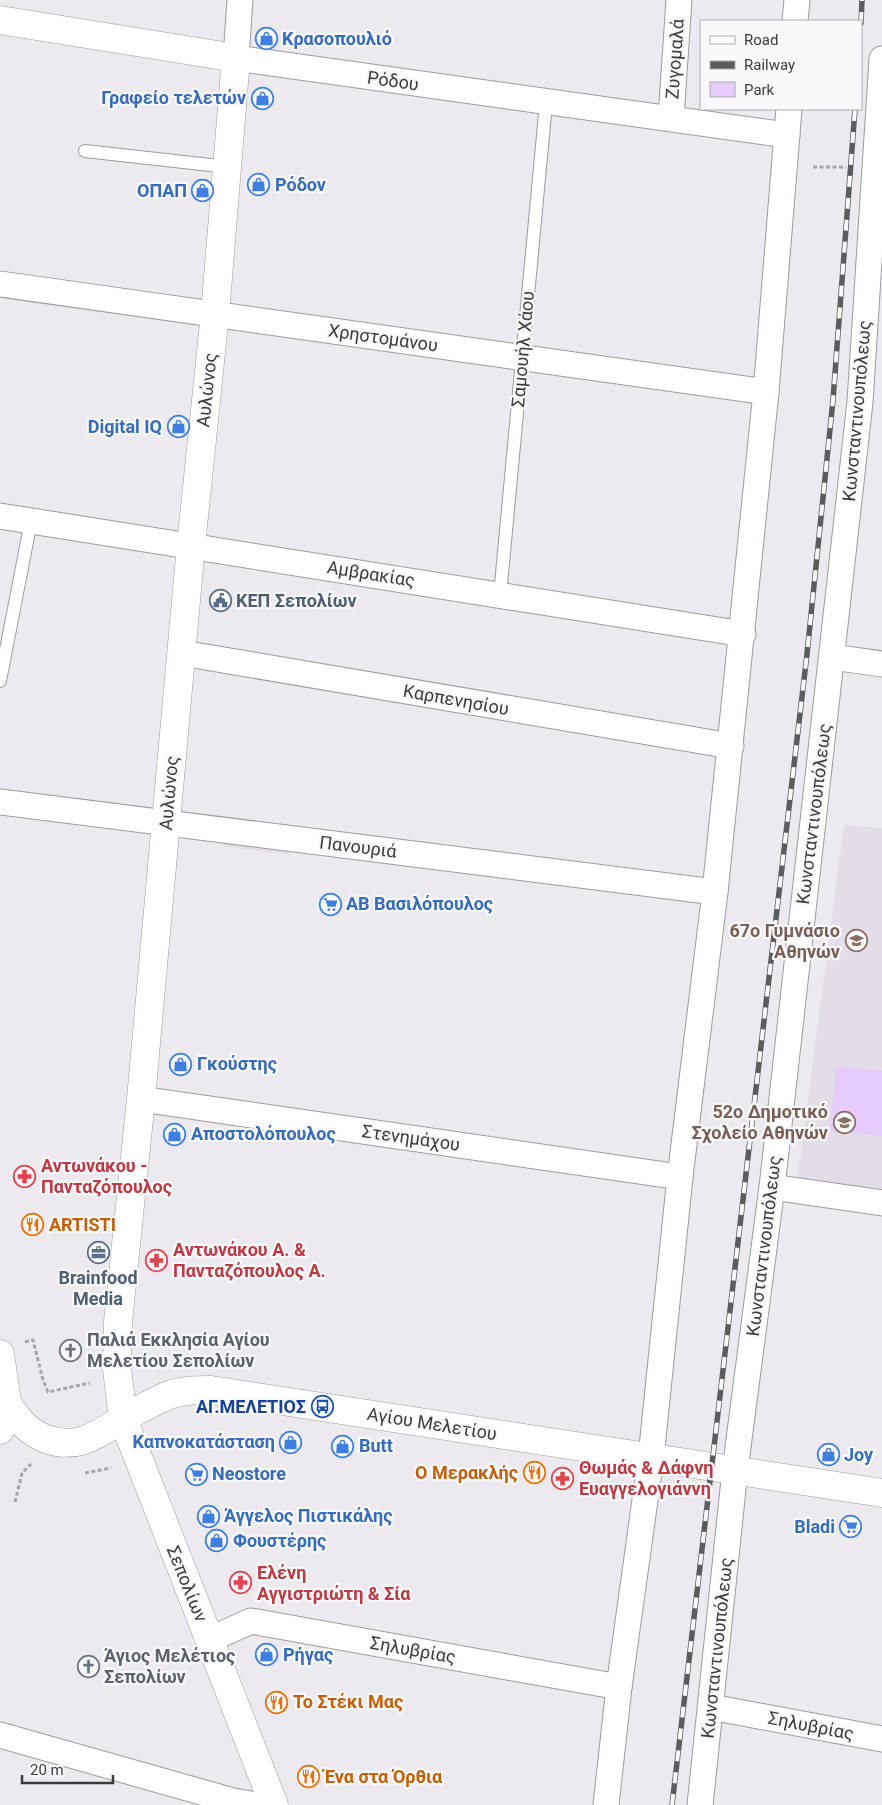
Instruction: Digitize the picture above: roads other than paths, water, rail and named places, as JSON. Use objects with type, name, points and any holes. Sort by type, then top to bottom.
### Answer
[{"type":"main road","name":"Ρόδου","points":[[0,20],[236,58]]},
{"type":"main road","name":"Αυλώνος","points":[[123,1419],[117,1369],[118,1322],[141,1099],[191,545],[215,314],[236,58]]},
{"type":"main road","points":[[0,1430],[7,1403],[5,1362]]},
{"type":"main road","name":"Αγίου Μελετίου","points":[[7,1403],[20,1422],[29,1430],[38,1436],[63,1443],[87,1440],[155,1402],[174,1394],[211,1390],[882,1493]]},
{"type":"main road","name":"Σεπολίων","points":[[123,1419],[274,1805]]},
{"type":"street","name":"Αυλώνος","points":[[236,58],[240,0]]},
{"type":"street","name":"Ζυγομαλά","points":[[671,118],[679,0]]},
{"type":"street","points":[[795,20],[797,0]]},
{"type":"street","name":"Ρόδου","points":[[236,58],[546,103],[671,118],[787,135]]},
{"type":"street","name":"Κωνσταντινουπόλεως","points":[[700,1805],[735,1470],[772,1187],[832,657],[871,404],[882,59]]},
{"type":"street","points":[[606,1805],[651,1457],[680,1177],[731,746],[766,392],[789,110]]},
{"type":"street","name":"Χρηστομάνου","points":[[0,284],[766,392]]},
{"type":"street","name":"Αμβρακίας","points":[[0,516],[743,634]]},
{"type":"street","name":"Καρπενησίου","points":[[182,653],[731,746]]},
{"type":"street","points":[[832,657],[882,664]]},
{"type":"street","name":"Πανουριά","points":[[0,802],[715,892]]},
{"type":"street","name":"Στενημάχου","points":[[141,1099],[680,1177]]},
{"type":"street","points":[[772,1187],[882,1204]]},
{"type":"street","name":"Σηλυβρίας","points":[[209,1640],[251,1621],[620,1687]]},
{"type":"street","name":"Σηλυβρίας","points":[[711,1707],[882,1739]]},
{"type":"street","points":[[0,1735],[241,1804]]},
{"type":"lane","name":"Σαμουήλ Χάου","points":[[500,595],[546,103]]},
{"type":"lane","points":[[85,151],[228,167]]},
{"type":"lane","points":[[0,681],[31,521]]},
{"type":"railway","points":[[861,20],[862,0]]},
{"type":"railway","points":[[672,1805],[807,654],[833,400],[855,110]]},
{"type":"place","name":"Κρασοπουλιό","points":[[266,39]]},
{"type":"place","name":"Γραφείο τελετών","points":[[262,98]]},
{"type":"place","name":"Ρόδον","points":[[259,185]]},
{"type":"place","name":"ΟΠΑΠ","points":[[203,191]]},
{"type":"place","name":"Digital IQ","points":[[178,427]]},
{"type":"place","name":"ΚΕΠ Σεπολίων","points":[[220,601]]},
{"type":"place","name":"ΑΒ Βασιλόπουλος","points":[[330,904]]},
{"type":"place","name":"67ο Γυμνάσιο Αθηνών","points":[[856,941]]},
{"type":"place","name":"Γκούστης","points":[[181,1064]]},
{"type":"place","name":"52ο Δημοτικό Σχολείο Αθηνών","points":[[844,1122]]},
{"type":"place","name":"Αποστολόπουλος","points":[[175,1134]]},
{"type":"place","name":"Αντωνάκου - Πανταζόπουλος","points":[[25,1176]]},
{"type":"place","name":"ARTISTI","points":[[33,1225]]},
{"type":"place","name":"Brainfood Media","points":[[98,1253]]},
{"type":"place","name":"Αντωνάκου Α. & Πανταζόπουλος Α.","points":[[157,1260]]},
{"type":"place","name":"Παλιά Εκκλησία Αγίου Μελετίου Σεπολίων","points":[[71,1350]]},
{"type":"place","name":"ΑΓ.ΜΕΛΕΤΙΟΣ","points":[[322,1407]]},
{"type":"place","name":"Καπνοκατάσταση","points":[[291,1442]]},
{"type":"place","name":"Butt","points":[[343,1446]]},
{"type":"place","name":"Joy","points":[[828,1455]]},
{"type":"place","name":"Ο Μερακλής","points":[[534,1473]]},
{"type":"place","name":"Neostore","points":[[196,1474]]},
{"type":"place","name":"Θωμάς & Δάφνη Ευαγγελογιάννη","points":[[563,1478]]},
{"type":"place","name":"Άγγελος Πιστικάλης","points":[[208,1516]]},
{"type":"place","name":"Bladi","points":[[851,1527]]},
{"type":"place","name":"Φουστέρης","points":[[217,1541]]},
{"type":"place","name":"Ελένη Αγγιστριώτη & Σία","points":[[241,1583]]},
{"type":"place","name":"Ρήγας","points":[[267,1655]]},
{"type":"place","name":"Άγιος Μελέτιος Σεπολίων","points":[[88,1666]]},
{"type":"place","name":"Το Στέκι Μας","points":[[277,1702]]},
{"type":"place","name":"Ένα στα Όρθια","points":[[308,1777]]}]
